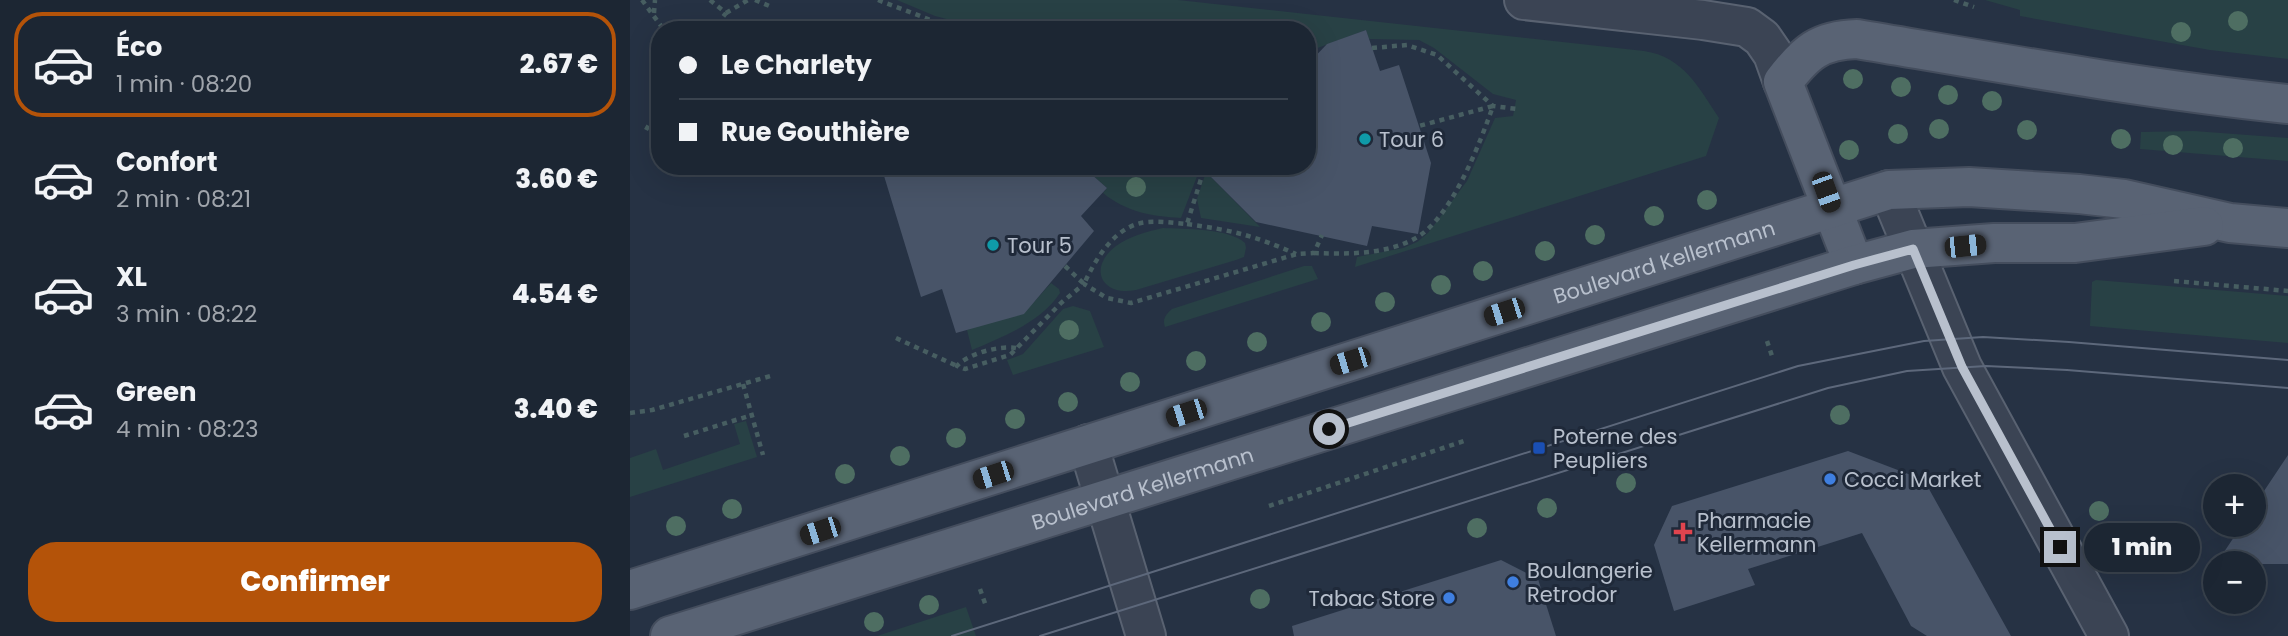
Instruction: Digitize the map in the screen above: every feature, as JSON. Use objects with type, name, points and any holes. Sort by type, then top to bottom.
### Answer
[{"type":"main road","points":[[1854,265],[1783,82],[1795,66],[1819,46],[1835,40],[1857,39],[2080,76],[2288,104]]},
{"type":"main road","name":"Boulevard Kellermann","points":[[630,590],[1889,190],[1969,187],[2078,194],[2124,199],[2230,223],[2288,228]]},
{"type":"main road","name":"Boulevard Kellermann","points":[[670,636],[1854,265],[1913,249],[1994,243],[2075,243],[2230,223]]},
{"type":"street","points":[[1524,0],[1747,27],[1762,38],[1773,54],[1783,82]]},
{"type":"street","points":[[1889,190],[1962,367],[2109,636]]},
{"type":"street","points":[[1088,444],[1146,636]]},
{"type":"path","points":[[642,0],[658,21]]},
{"type":"path","points":[[654,15],[656,0]]},
{"type":"path","points":[[710,0],[726,13]]},
{"type":"path","points":[[720,21],[726,13],[748,0]]},
{"type":"path","points":[[755,0],[772,7]]},
{"type":"path","points":[[878,0],[933,21]]},
{"type":"path","points":[[1372,48],[1407,45],[1437,55],[1493,106]]},
{"type":"path","points":[[1065,266],[1084,284],[1107,298],[1132,303],[1297,254],[1355,254],[1415,239],[1434,222],[1453,195],[1476,153],[1493,106]]},
{"type":"path","points":[[1419,125],[1493,106],[1517,109]]},
{"type":"path","points":[[646,130],[651,121]]},
{"type":"path","points":[[1187,224],[1202,175]]},
{"type":"path","points":[[896,338],[965,369],[1010,355],[1084,284],[1094,261],[1122,232],[1146,222],[1232,230],[1297,254]]},
{"type":"path","points":[[1314,253],[1322,235]]},
{"type":"path","points":[[957,366],[962,360],[979,354],[1007,346],[1016,348]]},
{"type":"path","points":[[630,413],[652,410],[774,375]]},
{"type":"path","points":[[743,384],[764,455]]},
{"type":"path","points":[[684,436],[752,415]]},
{"type":"path","points":[[1269,506],[1360,475]]},
{"type":"path","points":[[978,582],[986,606]]},
{"type":"green space","points":[[897,0],[1178,0],[1644,51],[1658,54],[1680,67],[1697,85],[1719,118],[1706,156],[1355,267],[1357,257],[1403,248],[1428,233],[1467,181],[1495,118],[1513,116],[1516,100],[1493,94],[1434,48],[1419,40],[1369,39],[1366,30],[1316,49],[1316,21],[954,21]]},
{"type":"green space","points":[[1985,0],[2288,0],[2288,59],[2210,50],[2020,16],[2020,10]]},
{"type":"green space","points":[[2194,131],[2288,138],[2288,161],[2140,149],[2141,132]]},
{"type":"green space","points":[[1092,175],[1198,175],[1181,218],[1130,209],[1103,193],[1107,188]]},
{"type":"green space","points":[[1205,175],[1209,175],[1260,227],[1201,218],[1197,199]]},
{"type":"green space","points":[[1163,228],[1228,234],[1245,243],[1244,257],[1136,290],[1124,291],[1107,285],[1102,279],[1101,271],[1107,254],[1127,240]]},
{"type":"green space","points":[[1304,266],[1312,266],[1318,279],[1165,327],[1165,317],[1172,309]]},
{"type":"green space","points":[[2096,280],[2288,296],[2288,343],[2090,326],[2092,282]]},
{"type":"green space","points":[[1051,283],[1060,293],[1042,313],[1020,328],[972,350],[967,330],[1034,302]]},
{"type":"green space","points":[[1073,306],[1090,311],[1104,347],[1013,375],[1007,360],[1023,354],[1063,309]]},
{"type":"green space","points":[[746,421],[757,457],[630,497],[630,458],[656,449],[663,470],[740,444],[734,424]]},
{"type":"green space","points":[[966,607],[976,636],[877,636]]},
{"type":"building","name":"Tour 6","points":[[1366,30],[1380,71],[1399,65],[1431,163],[1418,234],[1372,226],[1367,246],[1256,222],[1209,175],[1316,175],[1316,56],[1327,44]]},
{"type":"building","name":"Tour 5","points":[[884,175],[1092,175],[1107,188],[1081,216],[1094,231],[1024,314],[956,333],[942,289],[921,297]]},
{"type":"building","points":[[1848,451],[1924,480],[2011,636],[1927,636],[1911,626],[1862,533],[1748,569],[1755,585],[1674,611],[1654,545],[1672,506]]},
{"type":"building","points":[[2288,455],[2288,564],[2266,564],[2266,551],[2225,551],[2234,537],[2266,537],[2266,488]]},
{"type":"building","points":[[1501,560],[1538,579],[1556,636],[1294,636],[1292,626]]},
{"type":"tram line","points":[[952,636],[1798,366],[1924,341],[1983,337],[2288,360]]},
{"type":"tram line","points":[[1040,636],[1828,388],[1907,371],[1986,366],[2288,388]]},
{"type":"place","name":"Tour 6","points":[[1365,139]]},
{"type":"place","name":"Tour 5","points":[[993,245]]},
{"type":"place","name":"Poterne des Peupliers","points":[[1539,448]]},
{"type":"place","name":"Cocci Market","points":[[1830,479]]},
{"type":"place","name":"Pharmacie Kellermann","points":[[1683,532]]},
{"type":"place","name":"Boulangerie Retrodor","points":[[1513,582]]},
{"type":"place","name":"Tabac Store","points":[[1449,598]]},
{"type":"route","points":[[1329,429],[1913,249],[1962,367],[2060,547]]}]
